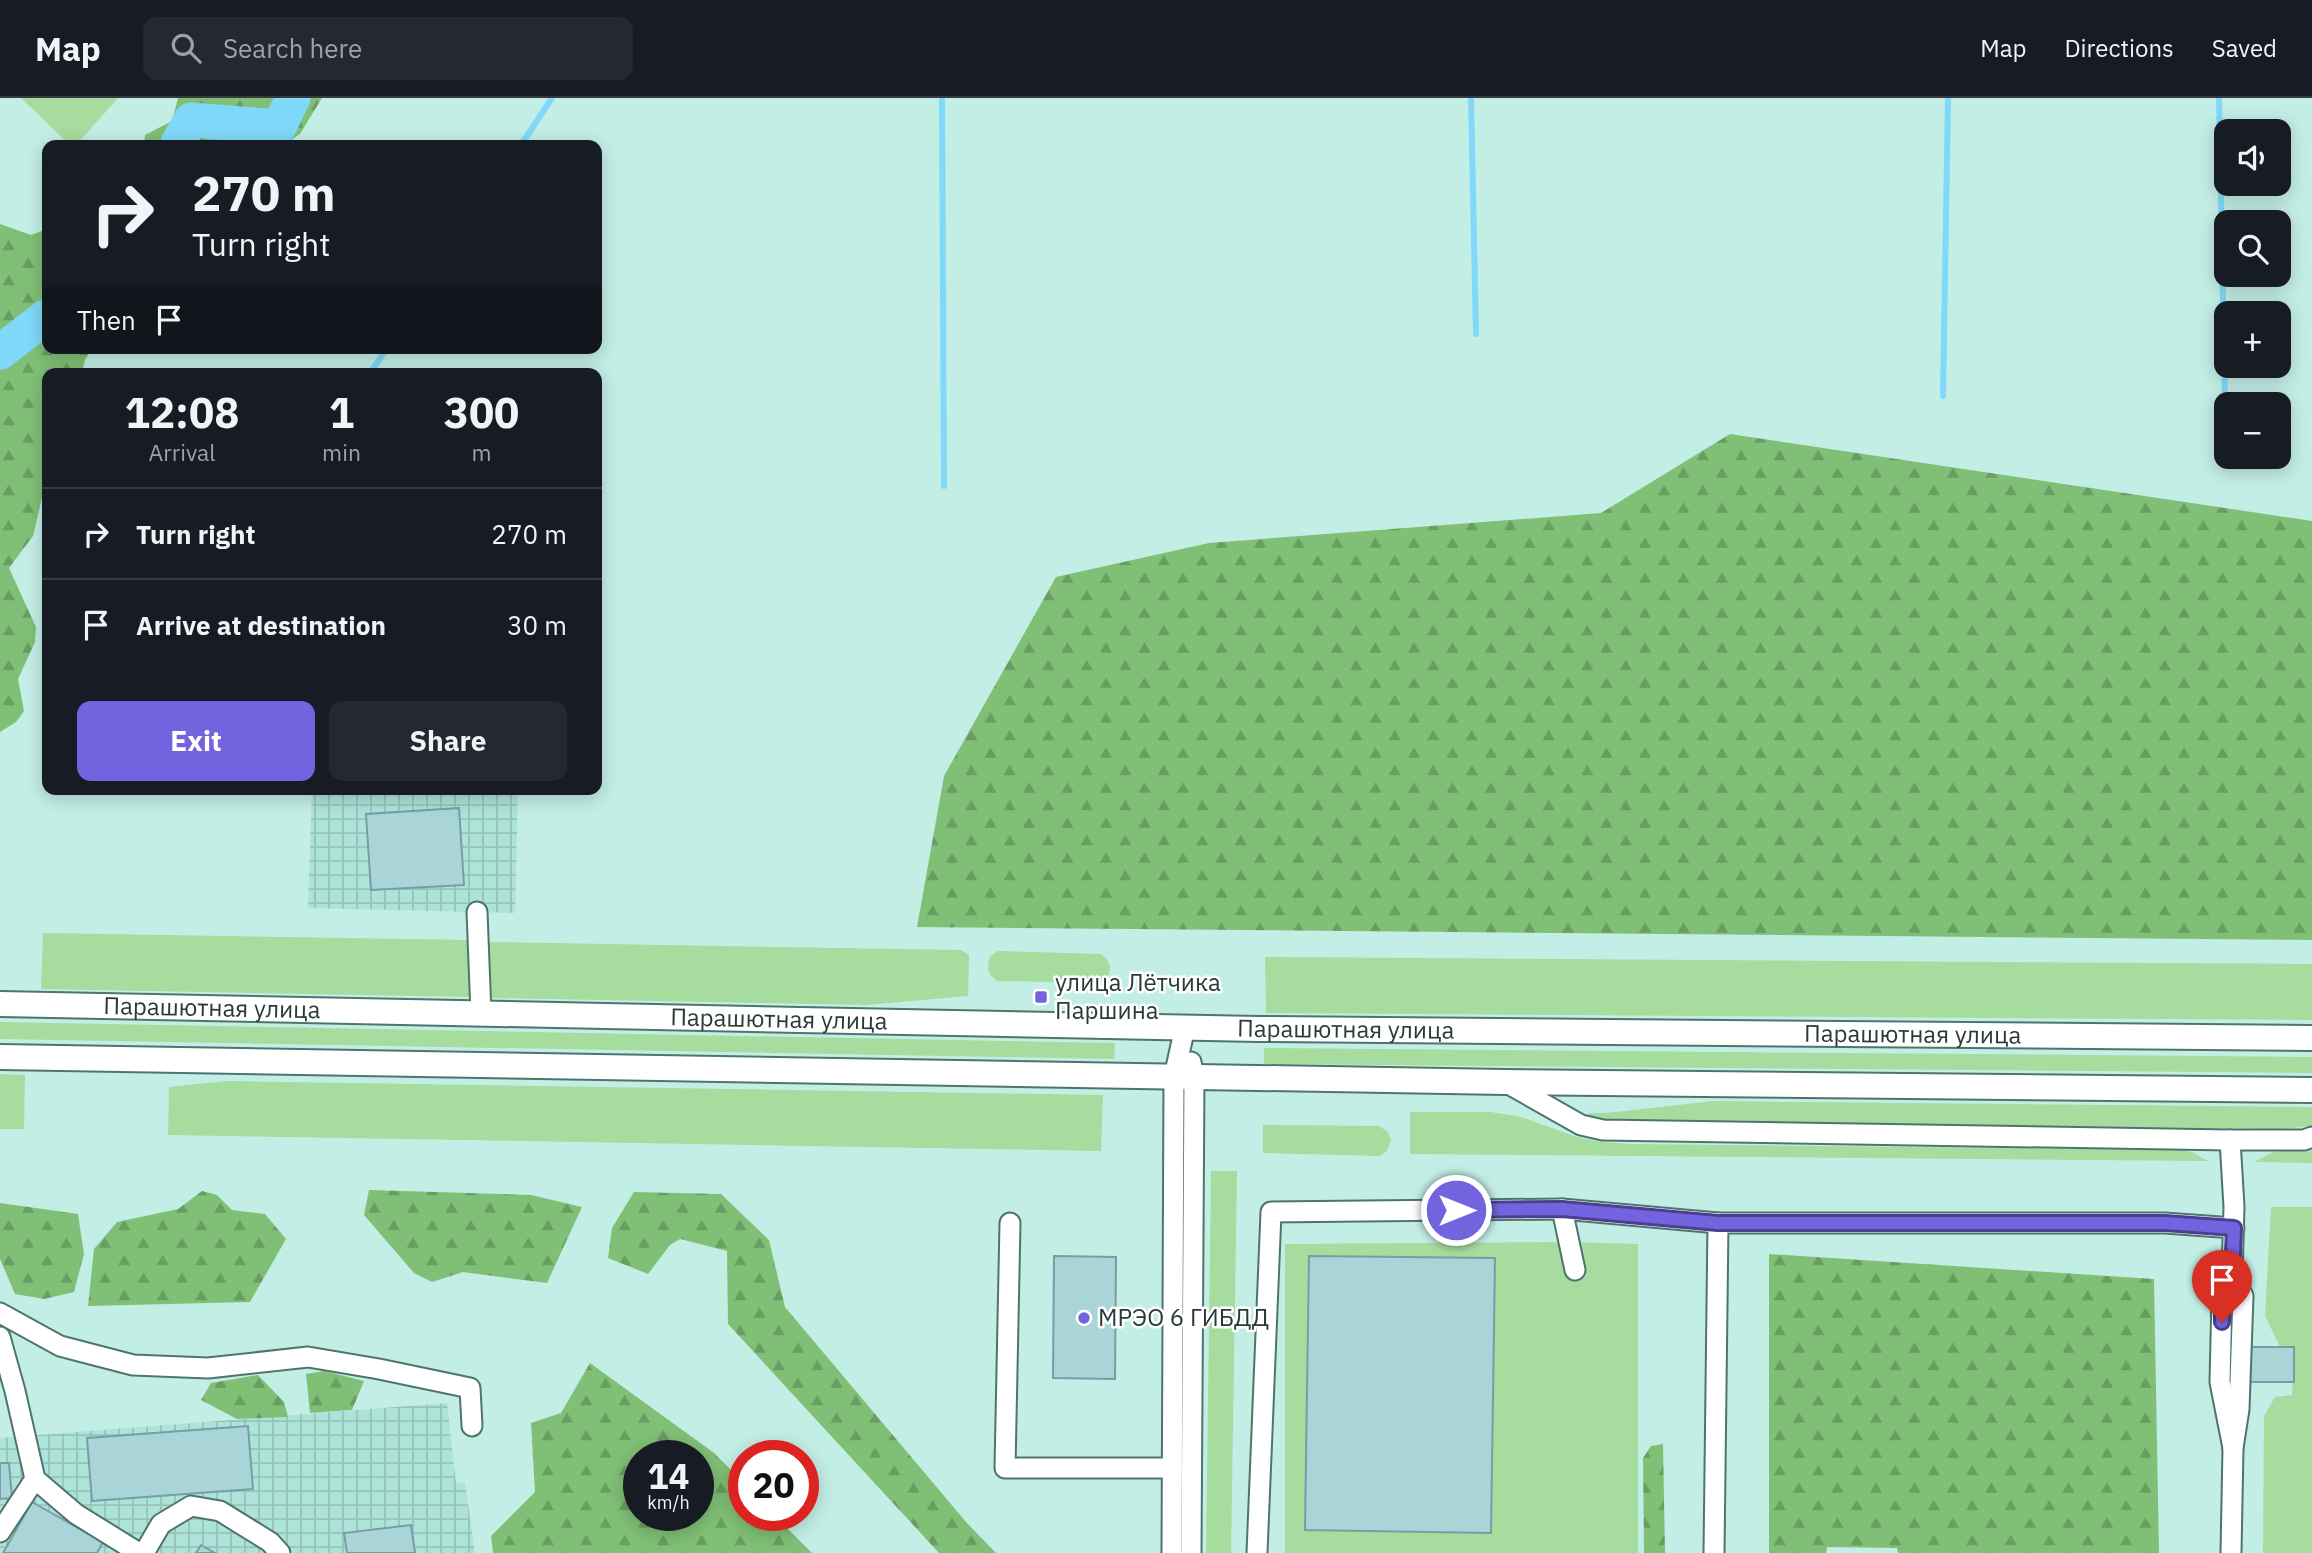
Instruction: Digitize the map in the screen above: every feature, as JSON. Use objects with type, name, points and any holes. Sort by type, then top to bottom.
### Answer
[{"type":"main road","name":"Парашютная улица","points":[[0,1004],[1185,1027],[2312,1038]]},
{"type":"main road","name":"Парашютная улица","points":[[0,1057],[1506,1082],[2312,1090]]},
{"type":"street","points":[[477,912],[481,1014]]},
{"type":"street","points":[[1172,1553],[1172,1468],[1185,1027]]},
{"type":"street","points":[[1184,1077],[1191,1553]]},
{"type":"street","points":[[1506,1082],[1581,1125],[1604,1130],[2230,1140],[2304,1140],[2312,1137]]},
{"type":"street","points":[[2230,1140],[2234,1228],[2232,1275],[2243,1296],[2239,1409],[2233,1448],[2231,1553]]},
{"type":"street","points":[[1257,1553],[1271,1212],[1562,1209],[1718,1223],[2165,1223],[2234,1228]]},
{"type":"street","points":[[1562,1209],[1575,1270]]},
{"type":"street","points":[[1010,1223],[1005,1468],[1172,1468]]},
{"type":"street","points":[[1714,1553],[1718,1223]]},
{"type":"street","points":[[0,1313],[60,1346],[133,1365],[208,1368],[308,1357],[379,1368],[470,1388],[472,1426]]},
{"type":"street","points":[[0,1337],[35,1479],[76,1514],[139,1553]]},
{"type":"street","points":[[0,1532],[35,1479]]},
{"type":"street","points":[[144,1553],[162,1524],[191,1506],[220,1511],[270,1542],[280,1553]]},
{"type":"shaded area","points":[[312,795],[518,795],[515,913],[308,908]]},
{"type":"shaded area","points":[[447,1403],[456,1483],[465,1482],[475,1553],[0,1553],[0,1438]]},
{"type":"green space","points":[[21,98],[118,98],[80,140],[65,140]]},
{"type":"green space","points":[[178,98],[322,98],[300,134],[291,140],[144,140],[145,135],[172,121]]},
{"type":"green space","points":[[0,224],[31,235],[42,231],[42,354],[88,354],[83,368],[42,368],[42,498],[33,536],[9,568],[36,627],[35,642],[18,679],[24,711],[16,722],[0,732]]},
{"type":"green space","points":[[1730,434],[2312,521],[2312,940],[917,927],[944,776],[1056,577],[1209,543],[1601,513]]},
{"type":"green space","points":[[43,933],[469,940],[469,997],[41,989]]},
{"type":"green space","points":[[488,942],[961,950],[969,955],[968,996],[867,1005],[489,998]]},
{"type":"green space","points":[[998,951],[1101,954],[1108,961],[1110,969],[1108,976],[1101,983],[997,981],[991,976],[988,967],[990,956]]},
{"type":"green space","points":[[1265,957],[2312,964],[2312,1020],[1266,1013]]},
{"type":"green space","points":[[0,1022],[1115,1043],[1114,1059],[0,1039]]},
{"type":"green space","points":[[1264,1048],[2312,1057],[2312,1073],[1264,1064]]},
{"type":"green space","points":[[0,1074],[25,1075],[24,1129],[0,1129]]},
{"type":"green space","points":[[226,1081],[1103,1095],[1101,1151],[168,1135],[169,1087]]},
{"type":"green space","points":[[1714,1101],[2312,1107],[2312,1126],[2280,1129],[1606,1121],[1588,1117],[1589,1113]]},
{"type":"green space","points":[[1410,1112],[1491,1112],[1521,1117],[1577,1137],[1631,1144],[2182,1150],[2208,1161],[1410,1154]]},
{"type":"green space","points":[[1263,1125],[1379,1126],[1388,1132],[1391,1141],[1387,1151],[1379,1156],[1263,1153]]},
{"type":"green space","points":[[2312,1148],[2312,1163],[2254,1162],[2273,1152]]},
{"type":"green space","points":[[1211,1171],[1237,1171],[1231,1553],[1206,1553]]},
{"type":"green space","points":[[369,1190],[531,1195],[582,1207],[547,1283],[463,1272],[432,1282],[414,1273],[364,1215]]},
{"type":"green space","points":[[202,1191],[217,1195],[232,1210],[265,1214],[286,1239],[250,1302],[88,1306],[94,1249],[117,1222],[178,1209]]},
{"type":"green space","points":[[634,1192],[721,1194],[769,1240],[785,1307],[966,1522],[996,1553],[939,1553],[728,1324],[727,1251],[680,1239],[670,1245],[648,1274],[608,1258],[612,1228]]},
{"type":"green space","points":[[0,1203],[78,1214],[84,1254],[74,1292],[44,1299],[15,1294],[0,1259]]},
{"type":"green space","points":[[2271,1207],[2312,1207],[2312,1553],[2263,1553],[2264,1416],[2275,1397],[2292,1395],[2294,1348],[2280,1347],[2265,1316]]},
{"type":"green space","points":[[1285,1244],[1638,1244],[1638,1553],[1285,1553]]},
{"type":"green space","points":[[1769,1254],[2154,1279],[2159,1553],[1898,1553],[1897,1548],[1827,1547],[1826,1553],[1769,1553]]},
{"type":"green space","points":[[590,1363],[696,1440],[623,1440],[623,1531],[714,1531],[714,1453],[728,1467],[728,1531],[790,1531],[812,1553],[493,1553],[491,1536],[535,1492],[531,1423],[561,1413]]},
{"type":"green space","points":[[324,1371],[364,1381],[352,1410],[310,1413],[306,1374]]},
{"type":"green space","points":[[258,1375],[284,1402],[288,1417],[237,1419],[201,1400],[211,1383]]},
{"type":"green space","points":[[1663,1444],[1665,1553],[1644,1553],[1643,1458],[1651,1446]]},
{"type":"building","points":[[459,808],[464,885],[371,890],[366,814]]},
{"type":"building","name":"МРЭО 6 ГИБДД","points":[[1054,1256],[1116,1257],[1115,1379],[1053,1378]]},
{"type":"building","points":[[1309,1256],[1495,1258],[1491,1533],[1305,1530]]},
{"type":"building","points":[[2245,1347],[2294,1347],[2294,1382],[2245,1382]]},
{"type":"building","points":[[248,1426],[253,1489],[92,1501],[87,1438]]},
{"type":"building","points":[[0,1463],[9,1463],[12,1498],[0,1499]]},
{"type":"building","points":[[32,1502],[103,1542],[97,1553],[3,1553]]},
{"type":"building","points":[[411,1525],[415,1553],[347,1553],[344,1533]]},
{"type":"building","points":[[201,1545],[215,1553],[196,1553]]},
{"type":"waterway","points":[[180,140],[191,120],[279,127],[293,98]]},
{"type":"waterway","points":[[524,140],[552,98]]},
{"type":"waterway","points":[[942,98],[944,486]]},
{"type":"waterway","points":[[1471,98],[1476,334]]},
{"type":"waterway","points":[[1943,396],[1948,98]]},
{"type":"waterway","points":[[2219,98],[2225,392]]},
{"type":"waterway","points":[[0,352],[42,320]]},
{"type":"waterway","points":[[373,368],[383,354]]},
{"type":"place","name":"улица Лётчика Паршина","points":[[1041,997]]},
{"type":"place","name":"МРЭО 6 ГИБДД","points":[[1084,1318]]},
{"type":"route","points":[[1456,1210],[1562,1209],[1718,1223],[2165,1223],[2234,1228],[2232,1275],[2222,1296],[2222,1322]]}]
